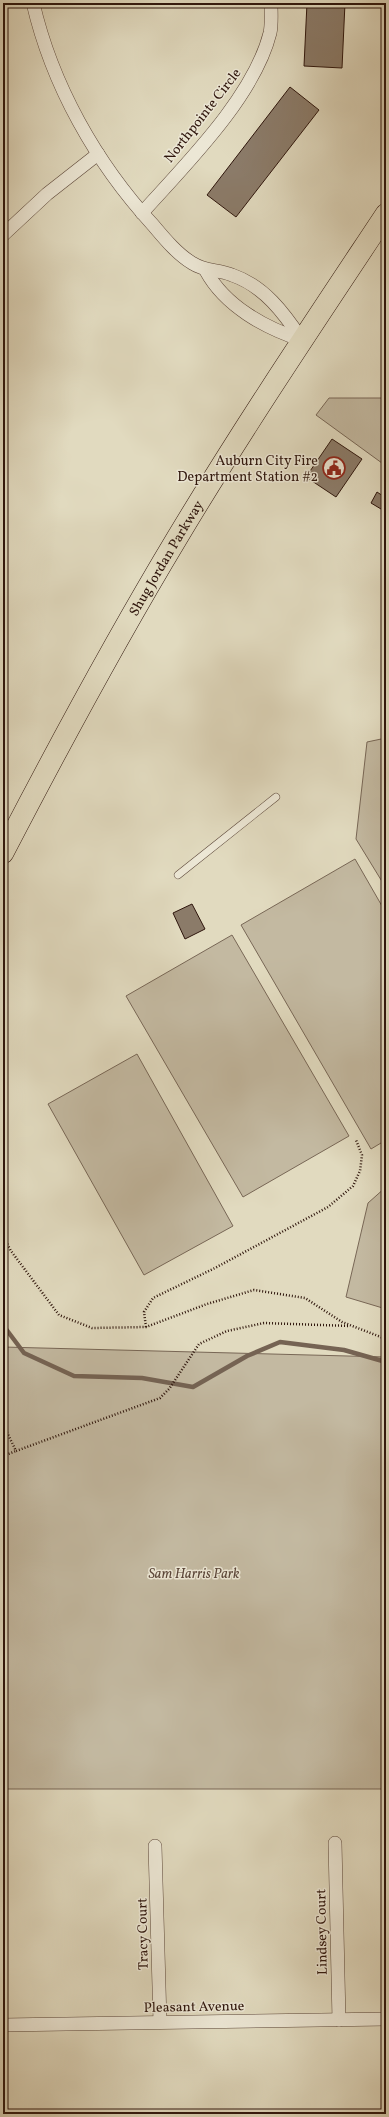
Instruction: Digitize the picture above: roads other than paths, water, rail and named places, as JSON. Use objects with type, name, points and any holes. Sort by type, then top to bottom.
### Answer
[{"type":"main road","name":"Shug Jordan Parkway","points":[[3,853],[50,762],[134,611],[177,538],[302,340],[386,214]]},
{"type":"street","points":[[33,3],[50,61],[69,104],[98,154],[142,213],[176,249],[191,262],[206,271],[232,275],[270,298],[285,315],[302,340]]},
{"type":"street","name":"Northpointe Circle","points":[[142,213],[215,129],[259,66],[270,32],[271,3]]},
{"type":"street","points":[[3,235],[47,194],[98,154]]},
{"type":"street","points":[[206,271],[219,290],[264,325],[302,340]]},
{"type":"street","name":"Lindsey Court","points":[[336,1843],[339,2020]]},
{"type":"street","name":"Tracy Court","points":[[155,1846],[160,2022]]},
{"type":"street","name":"Pleasant Avenue","points":[[3,2025],[386,2019]]},
{"type":"lane","points":[[178,875],[276,797]]},
{"type":"waterway","points":[[3,1325],[24,1353],[74,1376],[142,1378],[193,1387],[247,1356],[280,1342],[344,1350],[386,1362]]},
{"type":"place","name":"Auburn City Fire Department Station #2","points":[[334,468]]},
{"type":"park label","name":"Sam Harris Park","points":[[194,1573]]}]
